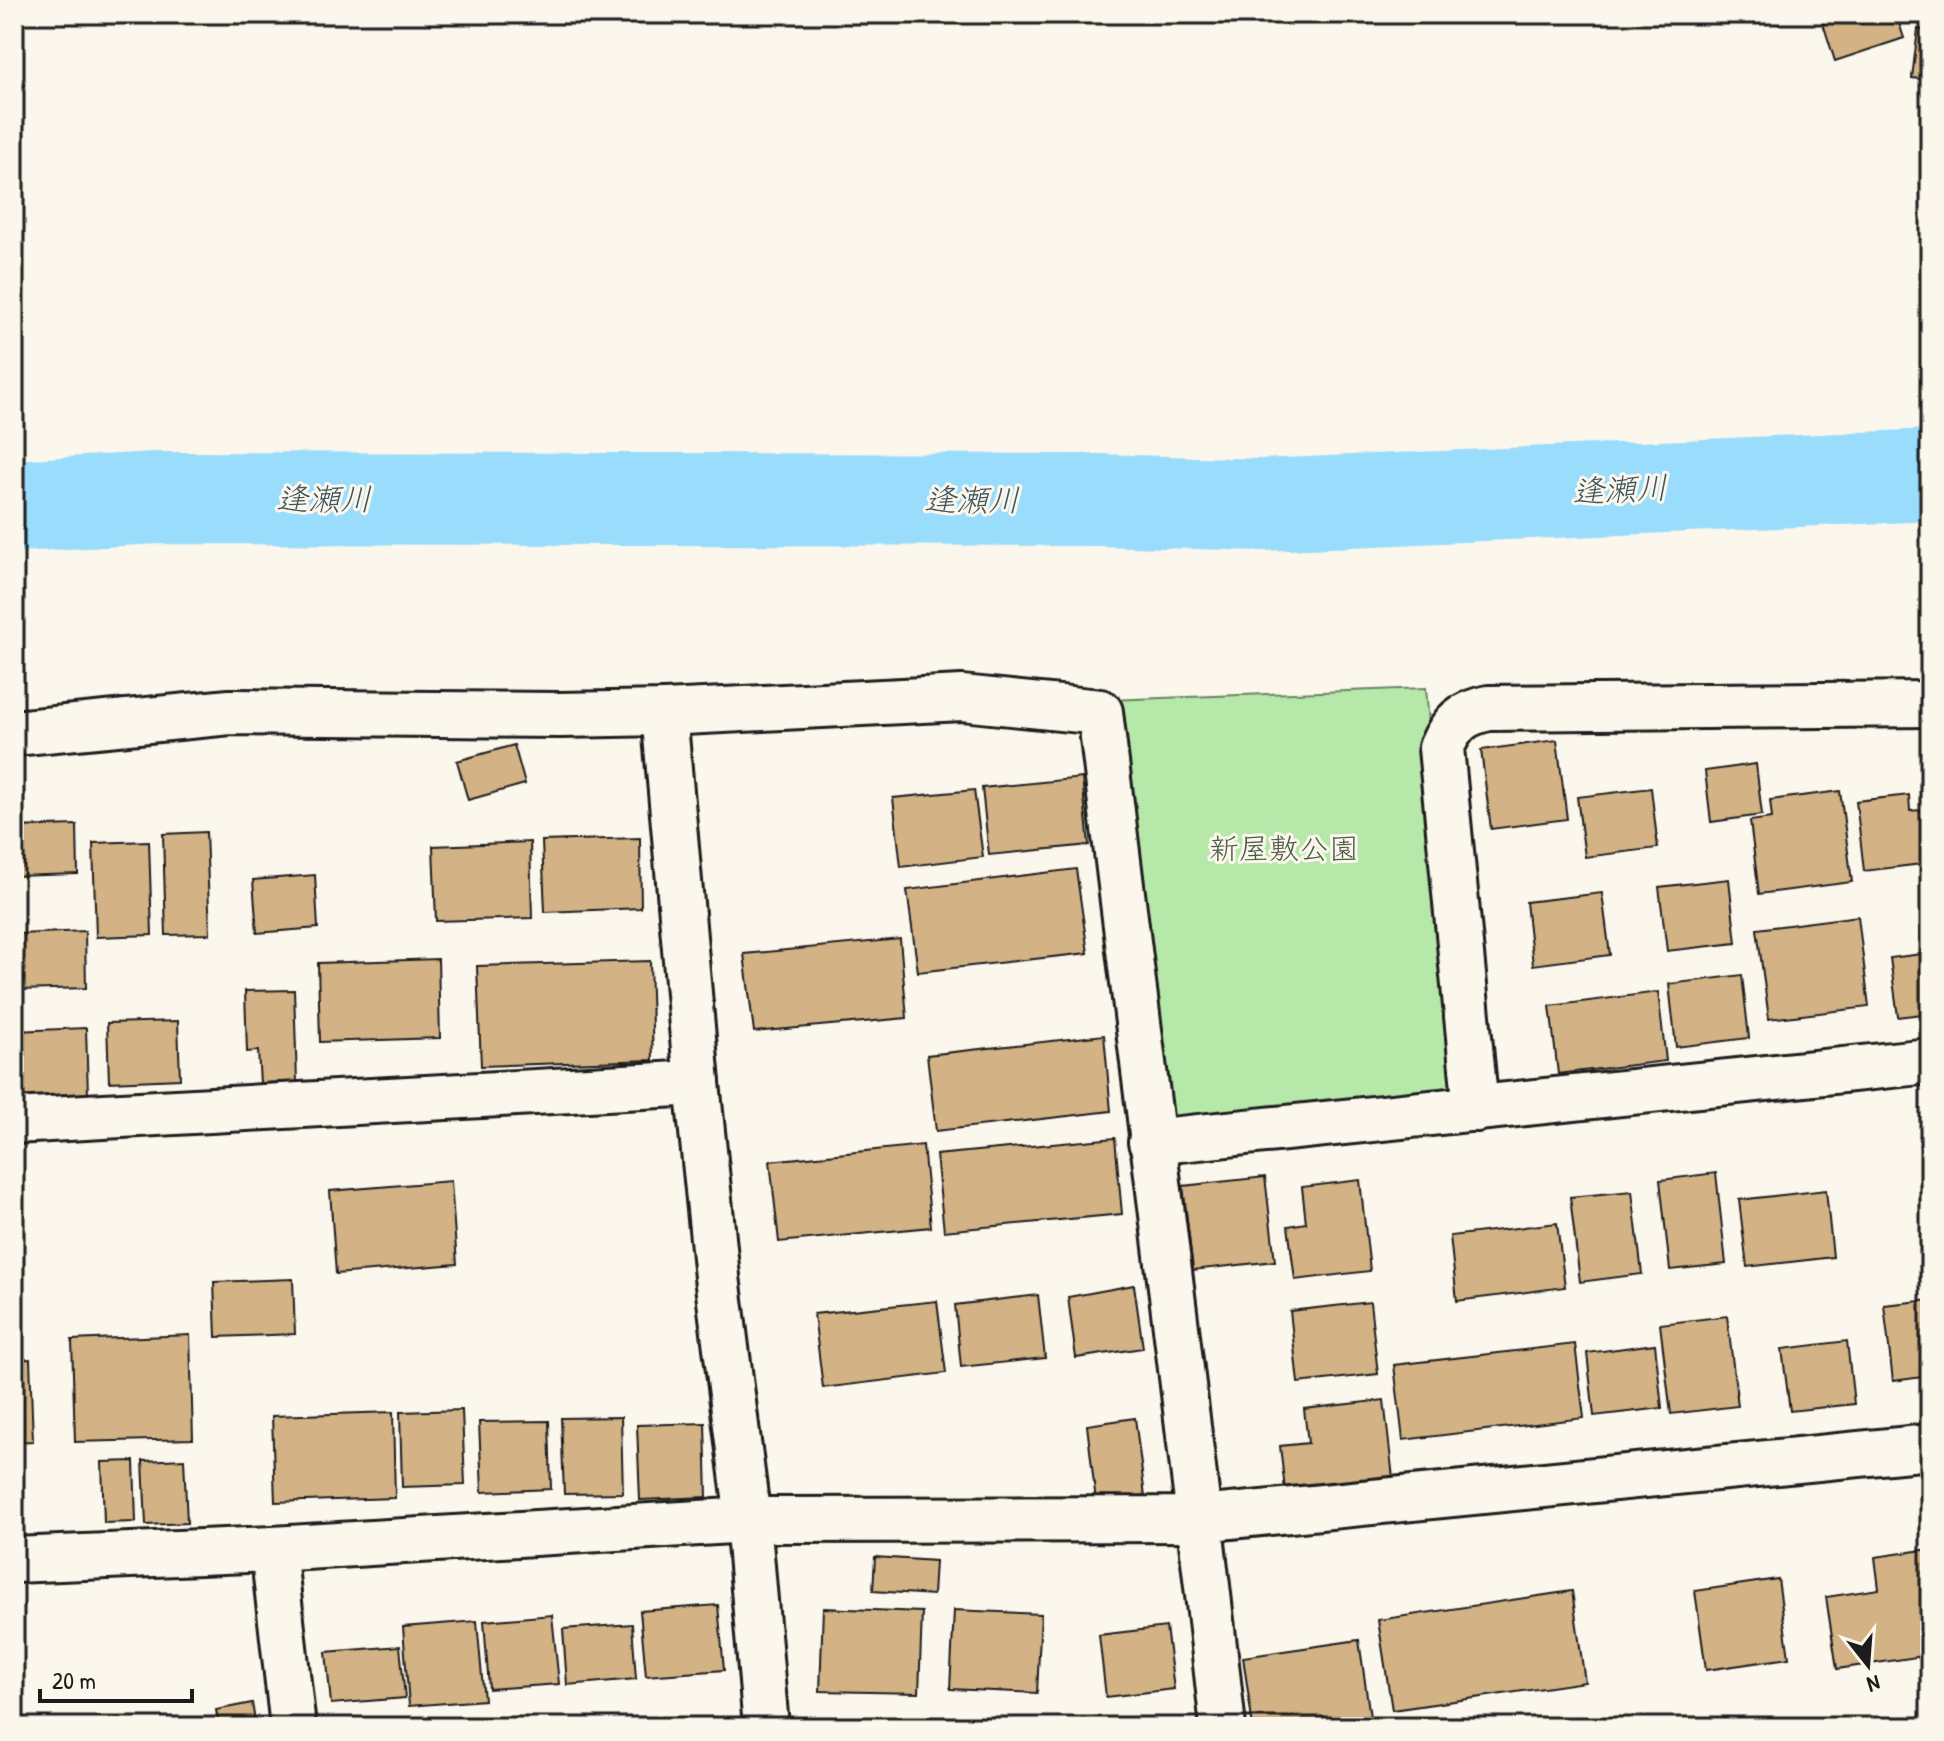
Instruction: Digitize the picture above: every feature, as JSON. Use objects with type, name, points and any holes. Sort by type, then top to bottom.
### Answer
[{"type":"street","points":[[14,733],[230,712],[560,715],[962,698],[1100,712],[1223,1727]]},
{"type":"street","points":[[1476,1109],[1441,748],[1450,728],[1472,711],[1489,708],[1930,704]]},
{"type":"street","points":[[664,713],[697,1083],[717,1277],[748,1520],[766,1727]]},
{"type":"street","points":[[1151,1142],[1930,1061]]},
{"type":"street","points":[[14,1121],[697,1083]]},
{"type":"street","points":[[14,1560],[273,1549],[748,1520],[1200,1519],[1930,1447]]},
{"type":"street","points":[[273,1549],[293,1727]]},
{"type":"green space","name":"新屋敷公園","points":[[1426,688],[1461,1097],[1162,1128],[1109,700]]},
{"type":"water","points":[[65,459],[355,501],[14,551],[14,462]]},
{"type":"building","points":[[1820,14],[1896,14],[1904,38],[1835,61]]},
{"type":"building","points":[[1918,29],[1930,31],[1930,80],[1912,78]]},
{"type":"building","points":[[1557,740],[1567,819],[1491,829],[1481,750]]},
{"type":"building","points":[[514,745],[525,784],[468,800],[457,761]]},
{"type":"building","points":[[1756,764],[1762,815],[1711,822],[1705,771]]},
{"type":"building","points":[[1082,778],[1089,845],[989,855],[982,788]]},
{"type":"building","points":[[1651,788],[1658,848],[1585,857],[1577,797]]},
{"type":"building","points":[[974,790],[983,857],[901,867],[893,798]]},
{"type":"building","points":[[1840,791],[1852,882],[1759,894],[1750,821],[1772,818],[1770,800]]},
{"type":"building","points":[[1909,795],[1910,811],[1930,809],[1930,863],[1864,871],[1856,801]]},
{"type":"building","points":[[77,825],[78,874],[14,876],[14,827]]},
{"type":"building","points":[[206,832],[210,934],[166,935],[163,834]]},
{"type":"building","points":[[640,838],[641,908],[545,912],[542,841]]},
{"type":"building","points":[[149,841],[152,935],[96,937],[93,843]]},
{"type":"building","points":[[530,842],[532,918],[436,921],[433,846]]},
{"type":"building","points":[[1076,869],[1088,953],[918,972],[907,890]]},
{"type":"building","points":[[315,875],[318,928],[257,933],[253,880]]},
{"type":"building","points":[[1729,879],[1736,943],[1667,951],[1659,887]]},
{"type":"building","points":[[1602,893],[1610,955],[1533,965],[1526,902]]},
{"type":"building","points":[[1858,916],[1869,1007],[1769,1019],[1757,929]]},
{"type":"building","points":[[85,931],[86,988],[20,990],[19,934]]},
{"type":"building","points":[[900,939],[907,1018],[754,1032],[744,954]]},
{"type":"building","points":[[1930,953],[1930,1013],[1898,1017],[1890,958]]},
{"type":"building","points":[[438,959],[440,1038],[320,1042],[318,963]]},
{"type":"building","points":[[650,961],[653,1060],[481,1066],[477,966]]},
{"type":"building","points":[[1742,975],[1749,1038],[1676,1047],[1669,984]]},
{"type":"building","points":[[294,990],[297,1082],[260,1083],[258,1051],[247,1052],[245,991]]},
{"type":"building","points":[[1658,992],[1666,1061],[1558,1074],[1550,1006]]},
{"type":"building","points":[[178,1021],[180,1079],[109,1082],[107,1023]]},
{"type":"building","points":[[86,1028],[88,1095],[15,1098],[14,1031]]},
{"type":"building","points":[[1104,1035],[1111,1111],[936,1131],[927,1055]]},
{"type":"building","points":[[1115,1138],[1122,1214],[944,1231],[936,1155]]},
{"type":"building","points":[[923,1145],[931,1227],[779,1242],[770,1161]]},
{"type":"building","points":[[1716,1173],[1726,1264],[1670,1270],[1660,1180]]},
{"type":"building","points":[[1265,1177],[1275,1261],[1193,1270],[1183,1186]]},
{"type":"building","points":[[1360,1180],[1370,1271],[1295,1280],[1288,1226],[1306,1223],[1302,1187]]},
{"type":"building","points":[[451,1181],[457,1264],[336,1274],[330,1191]]},
{"type":"building","points":[[1826,1190],[1833,1257],[1747,1267],[1739,1200]]},
{"type":"building","points":[[1632,1191],[1642,1274],[1580,1282],[1570,1197]]},
{"type":"building","points":[[1557,1223],[1565,1287],[1457,1301],[1450,1236]]},
{"type":"building","points":[[293,1279],[295,1334],[216,1337],[214,1282]]},
{"type":"building","points":[[1134,1285],[1143,1348],[1076,1358],[1068,1297]]},
{"type":"building","points":[[1038,1295],[1045,1358],[961,1367],[955,1305]]},
{"type":"building","points":[[1930,1300],[1930,1376],[1893,1381],[1884,1305]]},
{"type":"building","points":[[937,1301],[946,1373],[823,1388],[814,1314]]},
{"type":"building","points":[[1370,1302],[1378,1374],[1298,1383],[1290,1311]]},
{"type":"building","points":[[1727,1316],[1738,1406],[1671,1414],[1660,1324]]},
{"type":"building","points":[[190,1335],[193,1439],[75,1442],[72,1340]]},
{"type":"building","points":[[1847,1341],[1854,1404],[1790,1411],[1782,1349]]},
{"type":"building","points":[[1575,1344],[1584,1418],[1403,1440],[1394,1365]]},
{"type":"building","points":[[1655,1344],[1662,1408],[1594,1416],[1587,1353]]},
{"type":"building","points":[[30,1359],[33,1441],[14,1442],[14,1360]]},
{"type":"building","points":[[1384,1400],[1393,1478],[1285,1490],[1280,1446],[1308,1443],[1304,1409]]},
{"type":"building","points":[[462,1410],[465,1485],[402,1487],[400,1412]]},
{"type":"building","points":[[393,1412],[395,1498],[275,1502],[272,1416]]},
{"type":"building","points":[[621,1417],[623,1493],[564,1494],[561,1418]]},
{"type":"building","points":[[1135,1418],[1145,1496],[1096,1501],[1087,1425]]},
{"type":"building","points":[[549,1421],[551,1489],[482,1492],[479,1422]]},
{"type":"building","points":[[705,1423],[707,1497],[640,1500],[637,1425]]},
{"type":"building","points":[[184,1459],[187,1523],[146,1525],[143,1461]]},
{"type":"building","points":[[134,1461],[136,1522],[104,1523],[102,1462]]},
{"type":"building","points":[[1930,1549],[1930,1655],[1837,1669],[1826,1597],[1879,1589],[1875,1557]]},
{"type":"building","points":[[875,1557],[935,1561],[933,1595],[873,1591]]},
{"type":"building","points":[[1778,1579],[1789,1658],[1706,1670],[1695,1591]]},
{"type":"building","points":[[1572,1591],[1585,1682],[1392,1710],[1378,1620]]},
{"type":"building","points":[[718,1605],[724,1670],[646,1676],[640,1611]]},
{"type":"building","points":[[823,1608],[922,1612],[919,1693],[820,1691]]},
{"type":"building","points":[[954,1610],[1041,1614],[1037,1693],[950,1689]]},
{"type":"building","points":[[552,1615],[559,1684],[489,1689],[484,1621]]},
{"type":"building","points":[[477,1621],[484,1700],[409,1706],[403,1627]]},
{"type":"building","points":[[632,1624],[636,1679],[567,1685],[563,1629]]},
{"type":"building","points":[[1166,1627],[1174,1689],[1106,1697],[1099,1635]]},
{"type":"building","points":[[1359,1640],[1370,1717],[1300,1727],[1253,1727],[1243,1657]]},
{"type":"building","points":[[400,1646],[405,1698],[331,1704],[326,1652]]},
{"type":"building","points":[[252,1703],[256,1727],[219,1727],[216,1710]]},
{"type":"building","points":[[478,1722],[479,1727],[414,1727]]},
{"type":"waterway","name":"逢瀬川","points":[[14,506],[156,498],[1099,500],[1262,505],[1930,475]]}]
